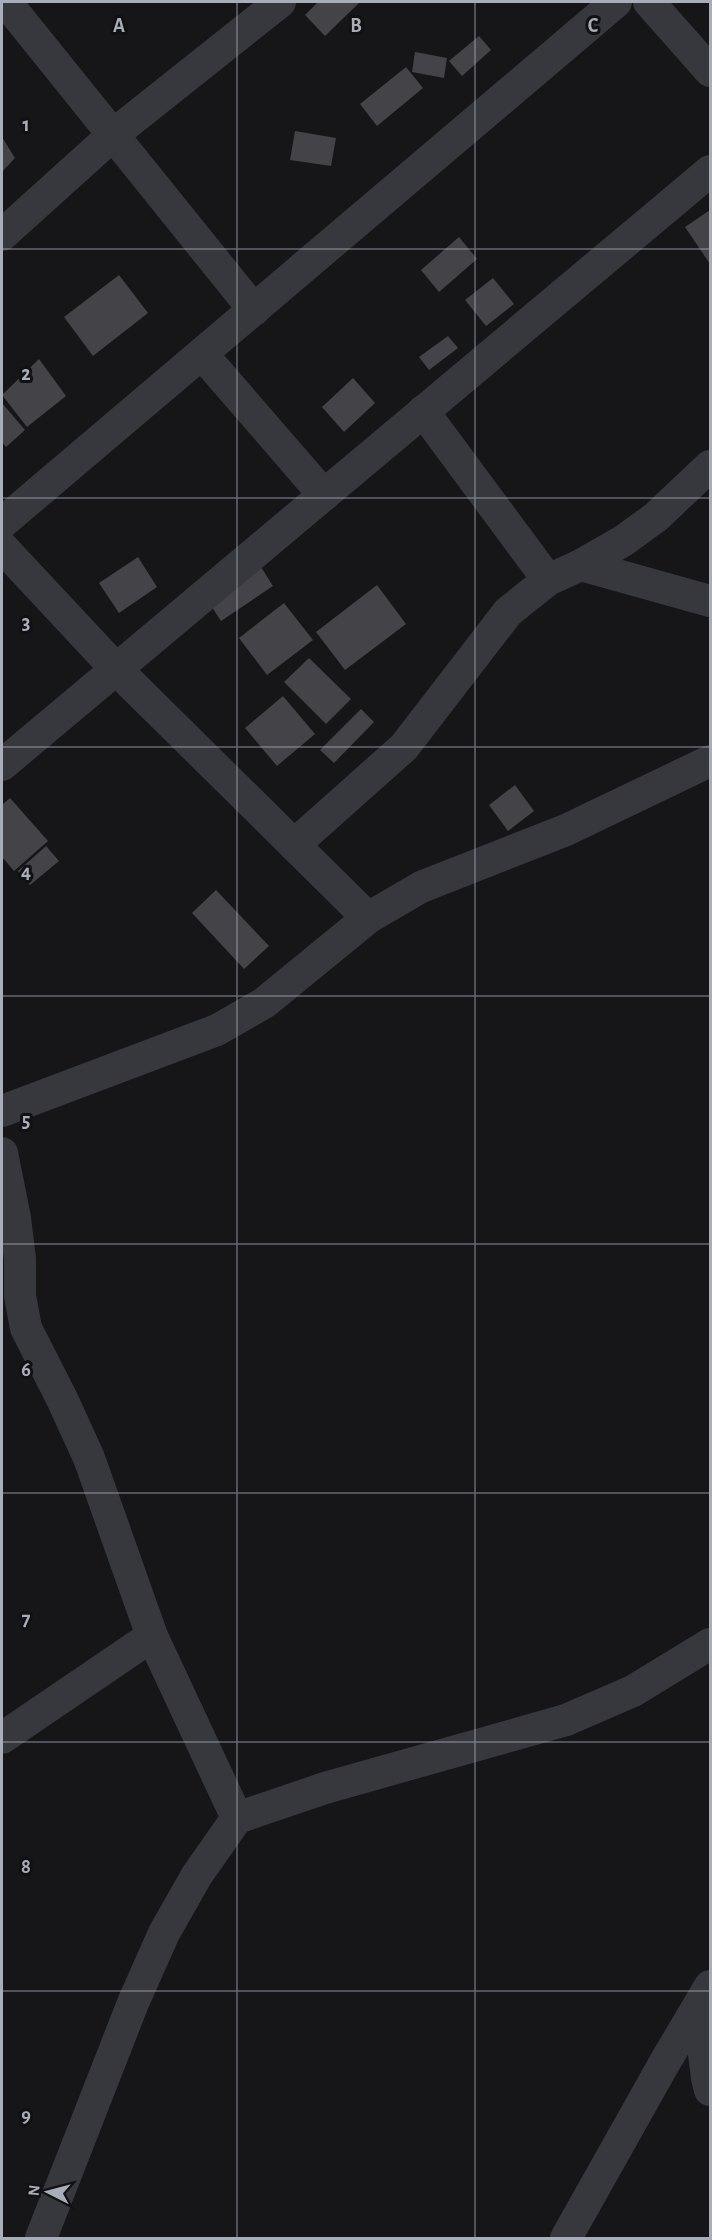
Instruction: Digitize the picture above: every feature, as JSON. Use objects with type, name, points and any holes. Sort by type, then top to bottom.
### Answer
[{"type":"street","points":[[6,2],[254,310]]},
{"type":"street","points":[[2,235],[114,134],[280,2]]},
{"type":"street","points":[[2,523],[616,2]]},
{"type":"street","points":[[650,2],[711,71]]},
{"type":"street","points":[[2,765],[711,171]]},
{"type":"street","points":[[202,354],[324,495]]},
{"type":"street","points":[[423,411],[548,580]]},
{"type":"street","points":[[294,845],[404,747],[508,612],[548,580],[581,565],[623,541],[656,517],[711,466]]},
{"type":"street","points":[[2,547],[116,669],[368,918]]},
{"type":"street","points":[[581,565],[711,601]]},
{"type":"street","points":[[2,1111],[217,1030],[264,1003],[368,918],[421,887],[556,834],[711,761]]},
{"type":"street","points":[[2,1153],[15,1218],[20,1259],[20,1296],[26,1328],[89,1458],[152,1636],[237,1818]]},
{"type":"street","points":[[2,1738],[152,1636]]},
{"type":"street","points":[[41,2238],[133,2003],[164,1933],[197,1875],[237,1818],[326,1788],[566,1720],[633,1691],[711,1644]]},
{"type":"street","points":[[704,1996],[707,2078],[711,2090]]},
{"type":"street","points":[[566,2238],[704,1996]]},
{"type":"building","points":[[318,2],[360,2],[325,36],[305,15]]},
{"type":"building","points":[[479,36],[491,50],[462,76],[449,61]]},
{"type":"building","points":[[415,52],[447,58],[444,78],[412,72]]},
{"type":"building","points":[[406,67],[423,88],[377,126],[360,104]]},
{"type":"building","points":[[295,131],[336,138],[331,166],[290,160]]},
{"type":"building","points":[[2,137],[15,158],[2,172]]},
{"type":"building","points":[[710,210],[710,264],[685,227]]},
{"type":"building","points":[[459,237],[477,259],[439,292],[421,270]]},
{"type":"building","points":[[119,275],[148,313],[93,356],[64,317]]},
{"type":"building","points":[[493,278],[514,304],[486,326],[465,300]]},
{"type":"building","points":[[448,336],[458,348],[429,370],[419,357]]},
{"type":"building","points":[[39,359],[66,396],[27,427],[2,395]]},
{"type":"building","points":[[353,378],[375,403],[344,432],[322,407]]},
{"type":"building","points":[[2,403],[25,430],[6,447],[2,442]]},
{"type":"building","points":[[138,557],[157,587],[119,613],[99,583]]},
{"type":"building","points":[[261,567],[273,586],[221,621],[208,601]]},
{"type":"building","points":[[377,585],[406,624],[345,670],[316,632]]},
{"type":"building","points":[[284,603],[313,640],[267,675],[239,638]]},
{"type":"building","points":[[309,658],[351,699],[326,724],[284,682]]},
{"type":"building","points":[[283,696],[315,734],[277,766],[245,728]]},
{"type":"building","points":[[361,709],[374,722],[334,763],[320,750]]},
{"type":"building","points":[[515,785],[534,811],[508,831],[489,805]]},
{"type":"building","points":[[10,798],[48,841],[14,871],[2,857],[2,805]]},
{"type":"building","points":[[46,846],[59,861],[30,885],[18,871]]},
{"type":"building","points":[[216,890],[269,946],[244,969],[192,913]]}]
